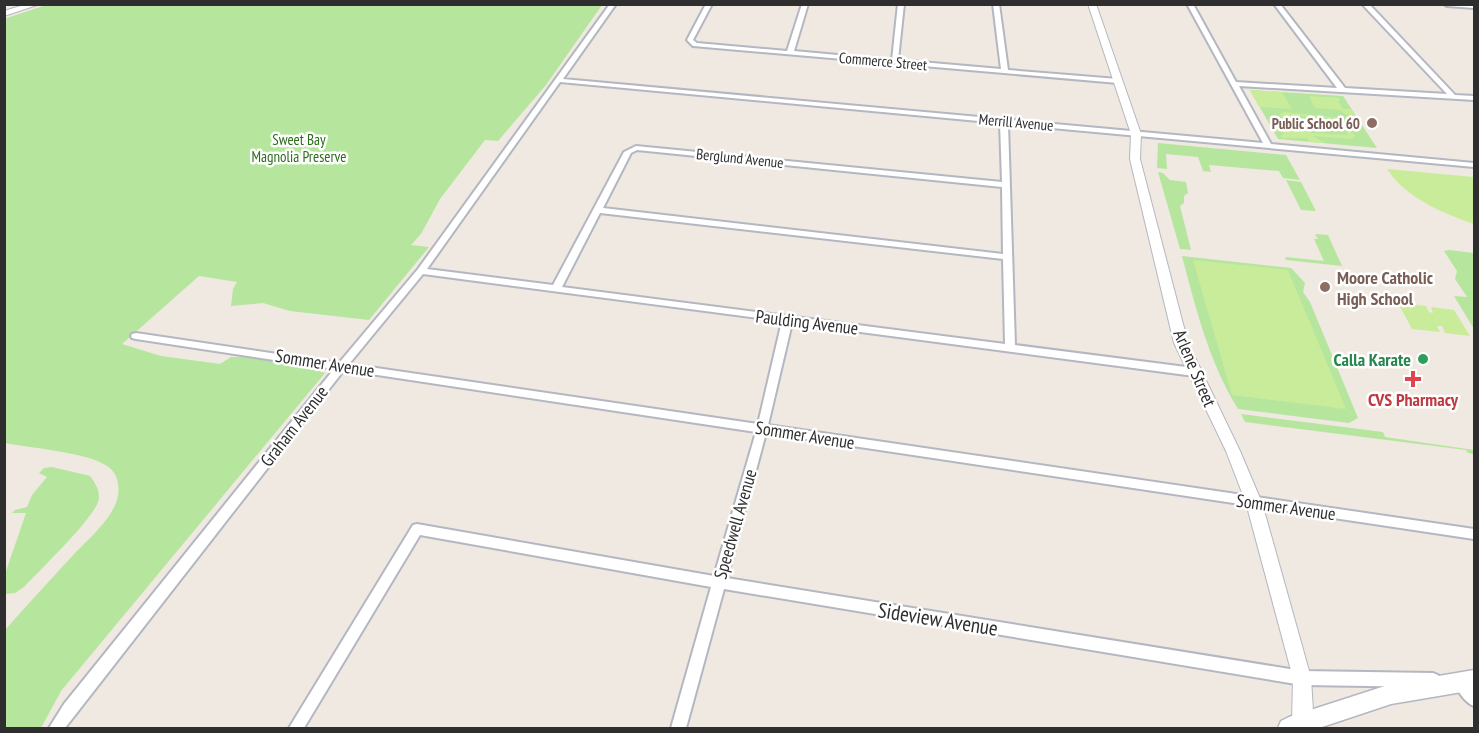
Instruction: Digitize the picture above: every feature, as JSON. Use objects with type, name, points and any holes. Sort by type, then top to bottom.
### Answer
[{"type":"main road","points":[[1298,727],[1391,694],[1468,680]]},
{"type":"street","points":[[4,9],[19,4]]},
{"type":"street","points":[[4,14],[37,4]]},
{"type":"street","name":"Graham Avenue","points":[[56,729],[342,366],[421,271],[613,4]]},
{"type":"street","name":"Commerce Street","points":[[709,4],[690,40],[692,43],[1118,81]]},
{"type":"street","points":[[790,53],[805,4]]},
{"type":"street","points":[[895,62],[901,4]]},
{"type":"street","points":[[996,4],[1005,72]]},
{"type":"street","name":"Arlene Street","points":[[1092,4],[1136,134],[1135,159],[1178,333],[1194,372],[1233,451],[1254,503],[1302,678],[1298,727]]},
{"type":"street","points":[[1190,4],[1269,146]]},
{"type":"street","points":[[1277,4],[1342,91]]},
{"type":"street","points":[[1365,4],[1453,97]]},
{"type":"street","points":[[1447,4],[1474,6]]},
{"type":"street","name":"Merrill Avenue","points":[[557,80],[1474,165]]},
{"type":"street","points":[[1233,84],[1474,98]]},
{"type":"street","points":[[1005,121],[1010,348]]},
{"type":"street","name":"Berglund Avenue","points":[[556,289],[628,152],[642,148],[1006,185]]},
{"type":"street","points":[[598,210],[1008,257]]},
{"type":"street","name":"Paulding Avenue","points":[[421,271],[1194,372]]},
{"type":"street","name":"Speedwell Avenue","points":[[678,729],[762,429],[788,319]]},
{"type":"street","name":"Sommer Avenue","points":[[136,336],[1474,534]]},
{"type":"street","name":"Sideview Avenue","points":[[296,729],[417,529],[718,583],[1302,678],[1350,681],[1387,678],[1468,680]]},
{"type":"street","points":[[1468,680],[1474,699]]},
{"type":"green space","name":"Sweet Bay Magnolia Preserve","points":[[49,4],[602,5],[546,85],[498,141],[485,140],[440,199],[421,234],[411,245],[429,247],[369,320],[290,311],[263,303],[231,306],[233,289],[237,282],[199,276],[122,344],[161,356],[220,364],[231,357],[250,357],[316,369],[325,373],[61,691],[41,728],[5,728],[5,630],[104,523],[113,510],[118,493],[118,482],[114,473],[98,461],[73,454],[5,443],[4,19]]},
{"type":"green space","points":[[1250,90],[1343,96],[1377,148],[1278,139]]},
{"type":"green space","points":[[1250,90],[1282,92],[1292,109],[1259,107]]},
{"type":"green space","points":[[1309,96],[1339,98],[1338,101],[1343,109],[1351,109],[1355,116],[1345,114],[1340,110],[1315,108]]},
{"type":"green space","points":[[1285,112],[1340,118],[1345,121],[1355,136],[1350,139],[1313,136],[1325,143],[1309,142],[1307,138],[1282,138],[1281,135],[1284,134],[1280,127],[1272,126],[1268,119],[1284,124],[1280,114]],"holes":[[[1286,116],[1337,119],[1348,135],[1311,133],[1307,126],[1291,125]]]},
{"type":"green space","points":[[1158,143],[1286,155],[1300,180],[1283,178],[1279,171],[1209,165],[1211,172],[1203,171],[1198,157],[1166,154],[1167,169],[1157,168]]},
{"type":"green space","points":[[1387,169],[1474,177],[1474,224],[1437,209],[1414,196]]},
{"type":"green space","points":[[1158,172],[1163,173],[1170,180],[1186,182],[1188,193],[1184,196],[1184,203],[1180,206],[1191,250],[1180,249]]},
{"type":"green space","points":[[1286,180],[1301,182],[1316,211],[1301,210]]},
{"type":"green space","points":[[1315,234],[1328,235],[1342,266],[1286,260],[1285,257],[1324,261],[1314,239],[1318,239]]},
{"type":"green space","points":[[1444,251],[1474,253],[1474,329],[1454,296],[1467,297],[1455,279],[1457,271]]},
{"type":"green space","points":[[1182,256],[1291,268],[1305,283],[1303,292],[1310,302],[1358,418],[1349,423],[1238,409],[1211,354]]},
{"type":"green space","points":[[1193,260],[1288,270],[1346,409],[1232,395]]},
{"type":"green space","points":[[1398,303],[1426,306],[1429,312],[1433,313],[1431,307],[1454,310],[1470,336],[1445,333],[1442,326],[1437,326],[1440,332],[1412,329]]},
{"type":"green space","points":[[1241,414],[1383,432],[1385,437],[1474,450],[1474,454],[1466,450],[1245,422]]},
{"type":"green space","points":[[52,467],[90,476],[97,488],[98,502],[76,532],[24,587],[15,593],[5,594],[5,574],[26,513],[12,513],[27,507],[32,495],[47,477],[39,473],[44,468]]},
{"type":"place","name":"Public School 60","points":[[1372,123]]},
{"type":"place","name":"Moore Catholic High School","points":[[1325,287]]},
{"type":"place","name":"Calla Karate","points":[[1423,359]]},
{"type":"place","name":"CVS Pharmacy","points":[[1413,379]]}]
